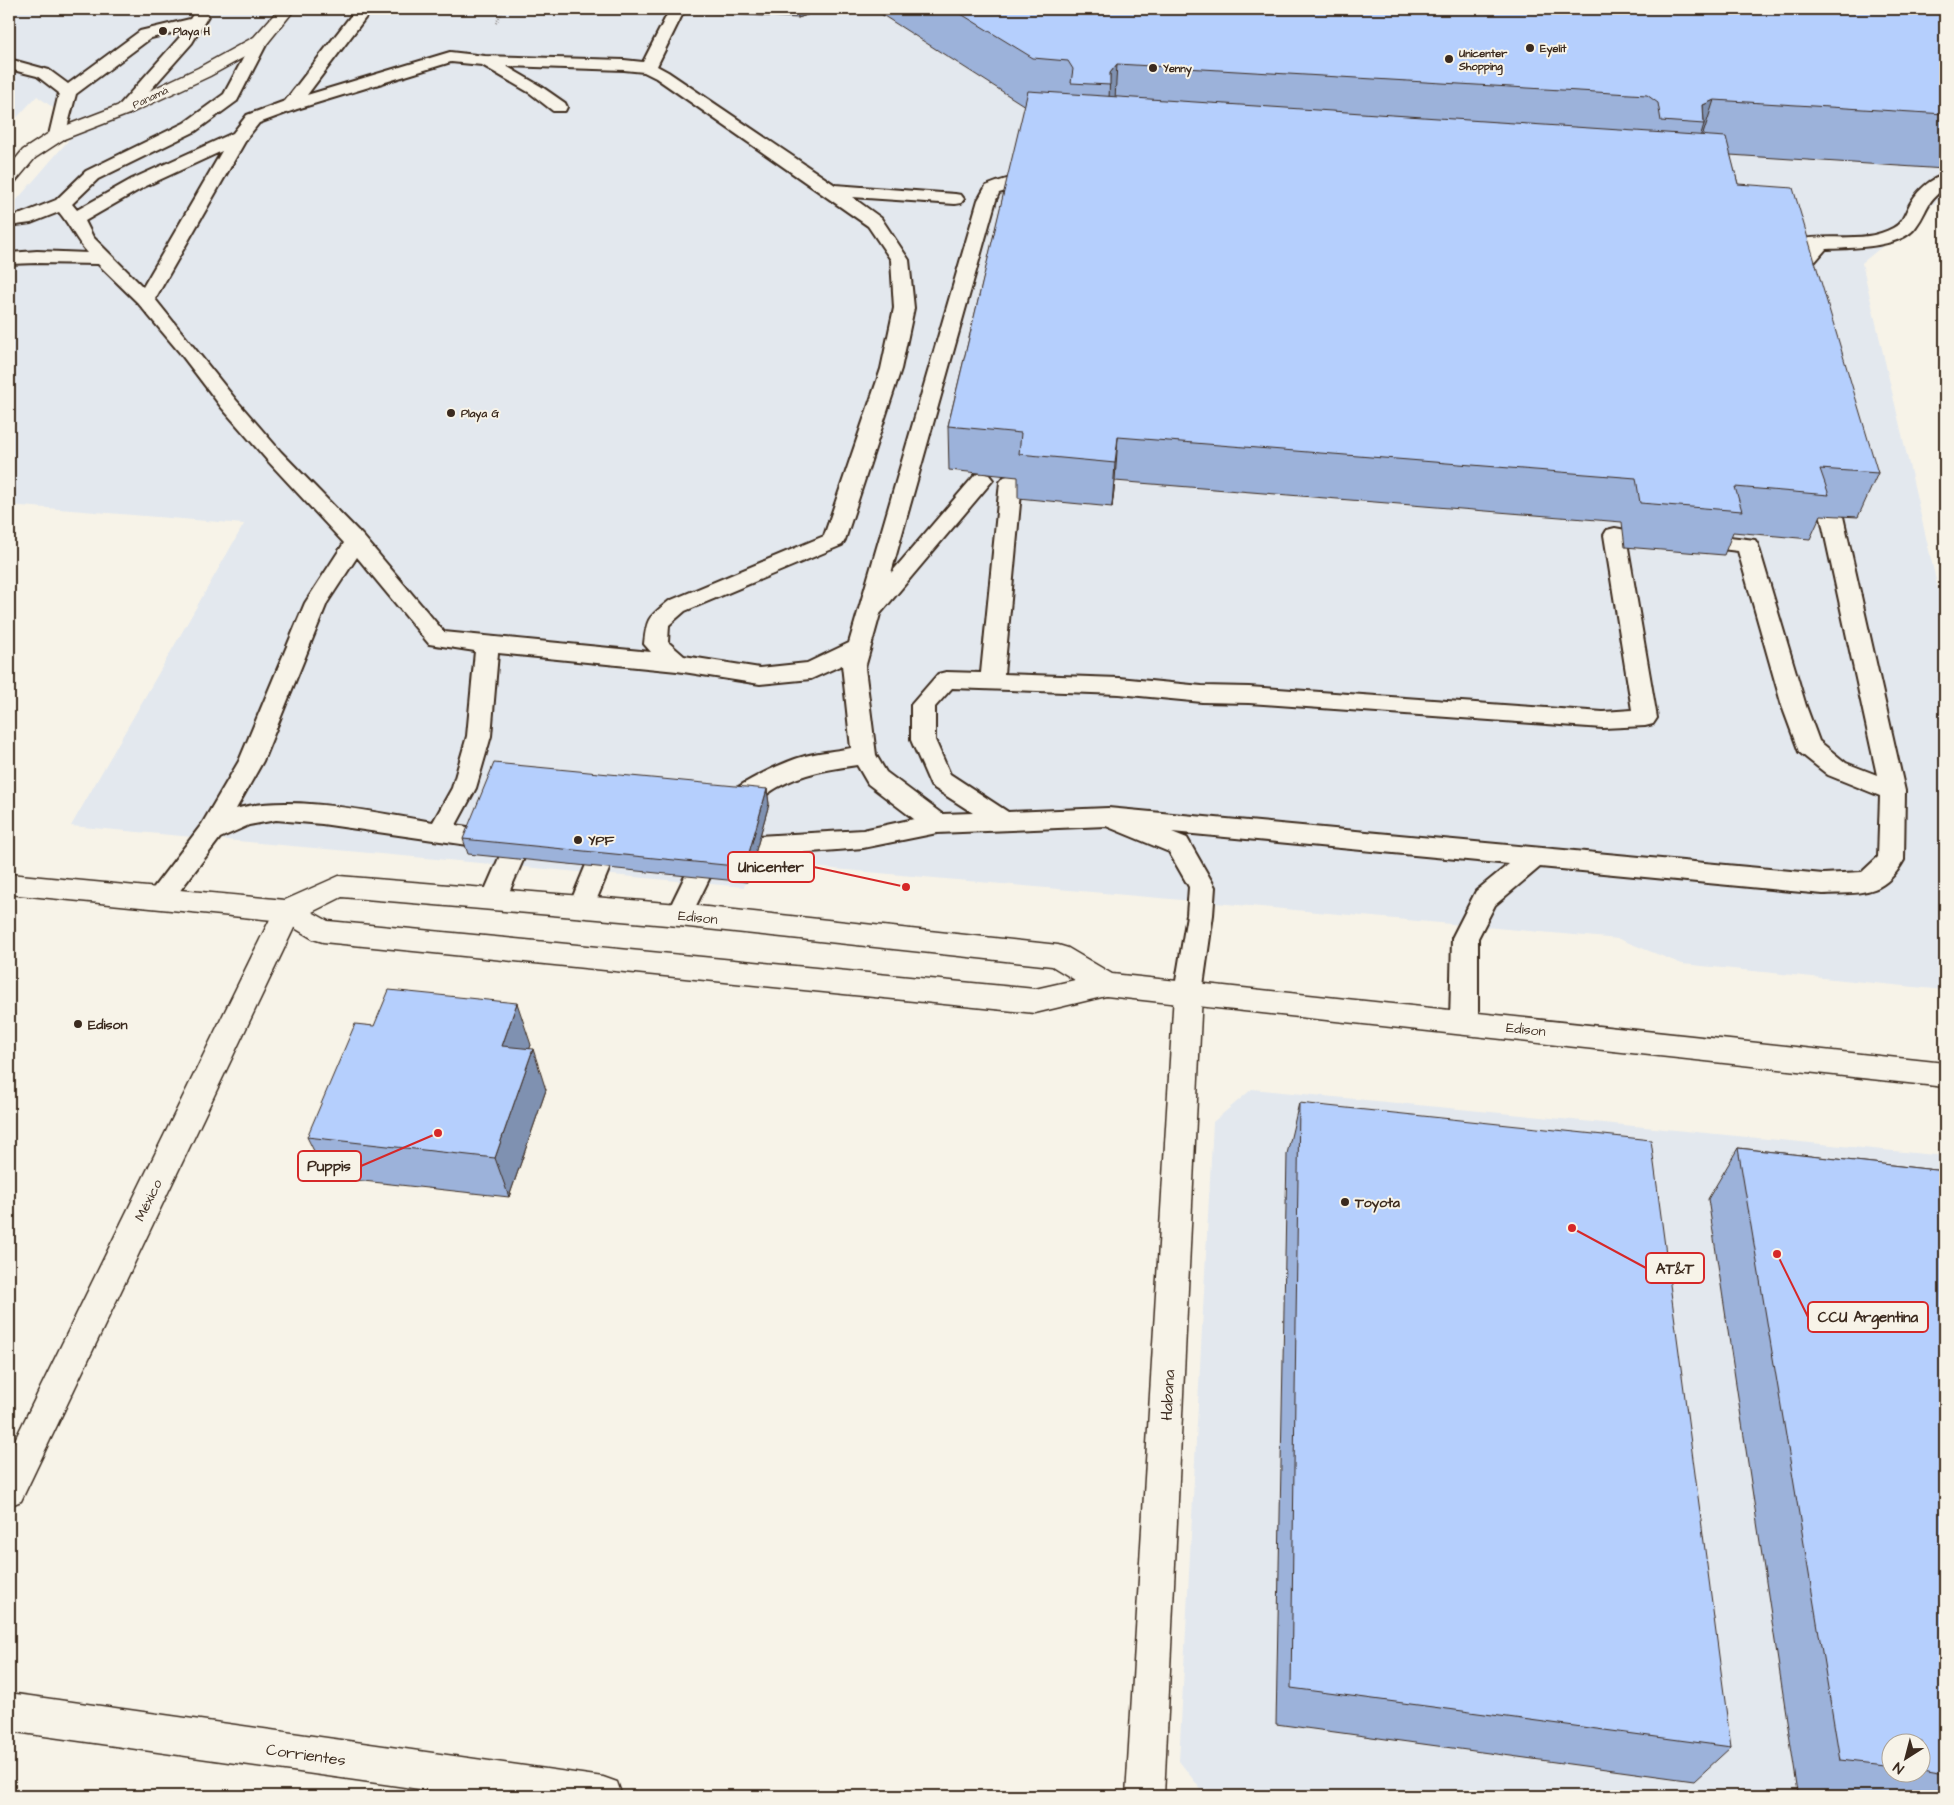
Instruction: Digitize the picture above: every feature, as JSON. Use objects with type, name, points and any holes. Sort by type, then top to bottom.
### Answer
[{"type":"street","name":"Panamá","points":[[9,178],[29,154],[58,135],[123,110],[204,72],[260,41],[287,9]]},
{"type":"street","name":"Edison","points":[[9,884],[288,911],[323,930],[1034,1001],[1106,985],[1945,1074]]},
{"type":"street","name":"Edison","points":[[288,911],[339,886],[679,914],[1058,956],[1106,985]]},
{"type":"street","name":"México","points":[[9,1489],[288,911]]},
{"type":"street","name":"Habana","points":[[1145,1796],[1188,993]]},
{"type":"street","name":"Corrientes","points":[[9,1712],[603,1796]]},
{"type":"lane","points":[[123,110],[186,40],[205,9]]},
{"type":"lane","points":[[291,105],[364,9]]},
{"type":"lane","points":[[648,68],[676,11]]},
{"type":"lane","points":[[58,135],[68,92],[146,34],[195,23]]},
{"type":"lane","points":[[9,221],[24,219],[62,204],[92,175],[190,127],[231,97],[260,41]]},
{"type":"lane","points":[[145,299],[239,137],[253,119],[291,105],[450,56],[485,61],[624,65],[648,68],[662,74],[875,222],[900,260],[904,308],[891,369],[834,540],[677,606],[658,622],[656,644],[677,663]]},
{"type":"lane","points":[[485,61],[536,90],[559,107]]},
{"type":"lane","points":[[9,64],[43,73],[68,92]]},
{"type":"lane","points":[[75,219],[138,184],[239,137]]},
{"type":"lane","points":[[937,824],[877,778],[864,755],[854,668],[986,200],[992,190],[1005,184],[1026,180],[1056,183]]},
{"type":"lane","points":[[1789,244],[1821,244],[1885,237],[1901,232],[1912,220],[1922,199],[1945,180]]},
{"type":"lane","points":[[78,189],[138,184]]},
{"type":"lane","points":[[831,190],[955,199]]},
{"type":"lane","points":[[62,204],[75,219],[85,239],[103,260],[145,299],[235,411],[274,456],[356,542],[418,618],[437,638],[677,663],[760,676],[811,671],[860,647]]},
{"type":"lane","points":[[1814,301],[1804,263],[1821,244]]},
{"type":"lane","points":[[9,259],[37,257],[103,260]]},
{"type":"lane","points":[[942,357],[955,341],[971,335]]},
{"type":"lane","points":[[758,846],[863,839],[937,824],[1108,817],[1823,884],[1869,882],[1891,860],[1893,791],[1835,524],[1818,459]]},
{"type":"lane","points":[[868,615],[982,480]]},
{"type":"lane","points":[[992,682],[1011,482]]},
{"type":"lane","points":[[1002,820],[940,780],[924,740],[923,705],[946,680],[1119,686],[1202,694],[1249,695],[1603,720],[1645,718],[1615,535],[1623,536]]},
{"type":"lane","points":[[160,898],[211,831],[251,761],[316,603],[356,542]]},
{"type":"lane","points":[[1721,543],[1746,546],[1794,706],[1808,746],[1837,769],[1893,791]]},
{"type":"lane","points":[[440,831],[464,788],[479,736],[487,644]]},
{"type":"lane","points":[[735,802],[770,780],[807,764],[864,755]]},
{"type":"lane","points":[[211,831],[244,816],[276,811],[475,837]]},
{"type":"lane","points":[[1108,817],[1178,845],[1202,887],[1200,914],[1188,993]]},
{"type":"lane","points":[[1464,1022],[1465,938],[1486,898],[1534,857]]},
{"type":"lane","points":[[494,899],[511,858]]},
{"type":"lane","points":[[582,906],[597,867]]},
{"type":"lane","points":[[679,914],[697,878]]},
{"type":"shaded area","points":[[9,9],[1945,9],[1945,197],[1942,197],[1862,263],[1945,619],[1945,990],[1682,964],[1619,939],[755,862],[744,887],[71,826],[244,524],[9,505],[9,209],[80,127],[37,96],[9,126]]},
{"type":"shaded area","points":[[1252,1089],[1945,1156],[1945,1796],[1206,1796],[1179,1761],[1213,1122]]},
{"type":"building","points":[[953,9],[1945,9],[1945,114],[1714,100],[1703,105],[1704,124],[1661,121],[1658,103],[1647,95],[1117,64],[1110,73],[1110,85],[1071,83],[1073,69],[1068,61],[1033,58]]},
{"type":"building","points":[[1028,91],[1726,137],[1738,184],[1793,188],[1878,473],[1820,469],[1829,495],[1735,487],[1742,511],[1640,503],[1636,478],[1118,437],[1115,463],[1019,454],[1021,433],[948,426]]},
{"type":"building","points":[[494,763],[767,789],[745,867],[463,839]]},
{"type":"building","points":[[389,990],[517,1003],[502,1046],[533,1049],[495,1158],[307,1137],[355,1024],[374,1026]]},
{"type":"building","points":[[1299,1103],[1651,1140],[1731,1747],[1291,1688]]},
{"type":"building","points":[[1738,1148],[1945,1171],[1945,1774],[1932,1772],[1932,1732],[1882,1732],[1882,1765],[1840,1760]]},
{"type":"place","name":"Playa H","points":[[163,31]]},
{"type":"place","name":"Eyelit","points":[[1530,48]]},
{"type":"place","name":"Unicenter Shopping","points":[[1449,59]]},
{"type":"place","name":"Yenny","points":[[1153,68]]},
{"type":"place","name":"Playa G","points":[[451,413]]},
{"type":"place","name":"YPF","points":[[578,840]]},
{"type":"place","name":"Unicenter","points":[[906,887]]},
{"type":"place","name":"Edison","points":[[78,1024]]},
{"type":"place","name":"Puppis","points":[[438,1133]]},
{"type":"place","name":"Toyota","points":[[1345,1202]]},
{"type":"place","name":"AT&T","points":[[1572,1228]]},
{"type":"place","name":"CCU Argentina","points":[[1777,1254]]}]
